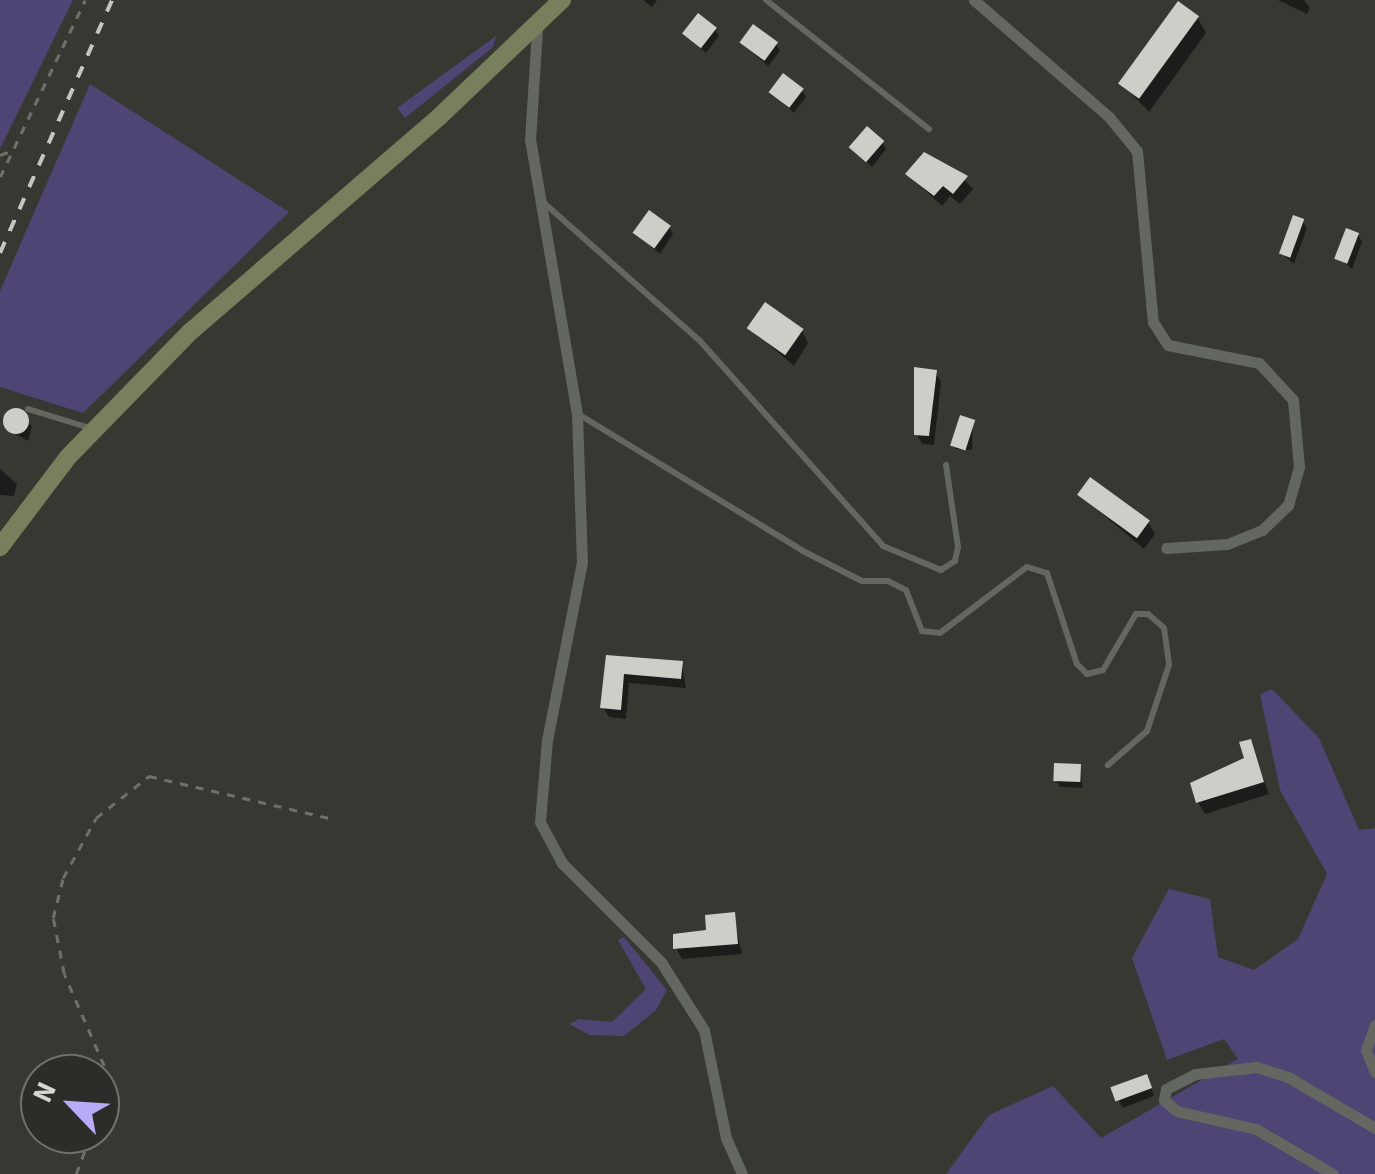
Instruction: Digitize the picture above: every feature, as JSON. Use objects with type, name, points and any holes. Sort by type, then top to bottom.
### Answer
[{"type":"street","points":[[0,547],[95,430],[190,332],[537,29],[562,0]]},
{"type":"street","points":[[974,0],[1109,116],[1136,151],[1153,322],[1168,345],[1260,363],[1293,400],[1299,467],[1288,505],[1262,530],[1228,544],[1166,548]]},
{"type":"street","points":[[537,29],[530,108],[540,199],[577,414],[582,562],[547,740],[540,822],[562,863],[661,962],[704,1030],[726,1138],[742,1174]]},
{"type":"street","points":[[1375,1025],[1366,1050],[1375,1072]]},
{"type":"street","points":[[1332,1174],[1256,1128],[1178,1111],[1164,1100],[1166,1089],[1196,1074],[1256,1068],[1288,1076],[1375,1128]]},
{"type":"lane","points":[[766,0],[930,128]]},
{"type":"lane","points":[[540,199],[700,341],[883,546],[941,570],[956,561],[958,547],[946,466]]},
{"type":"lane","points":[[28,409],[95,430]]},
{"type":"lane","points":[[577,414],[804,552],[862,581],[888,581],[906,590],[922,631],[940,634],[1027,568],[1046,572],[1077,664],[1087,674],[1103,670],[1136,614],[1148,614],[1164,628],[1169,665],[1147,731],[1108,765]]},
{"type":"path","points":[[0,176],[85,0]]},
{"type":"path","points":[[0,155],[9,151]]},
{"type":"path","points":[[99,1054],[64,974],[53,918],[63,878],[96,818],[149,776],[329,818]]},
{"type":"shaded area","points":[[0,0],[73,0],[1,147],[0,147]]},
{"type":"shaded area","points":[[496,36],[493,47],[405,118],[397,108]]},
{"type":"shaded area","points":[[90,84],[289,212],[83,413],[0,387],[0,291]]},
{"type":"shaded area","points":[[1272,689],[1319,738],[1359,830],[1375,828],[1375,1174],[946,1174],[989,1115],[1053,1086],[1101,1138],[1238,1059],[1224,1039],[1167,1060],[1132,958],[1169,889],[1210,899],[1218,957],[1254,970],[1298,939],[1327,874],[1280,790],[1260,694]]},
{"type":"shaded area","points":[[624,937],[667,990],[656,1010],[624,1036],[590,1035],[569,1024],[579,1019],[612,1022],[646,989],[618,940]]},
{"type":"building","points":[[1178,1],[1199,16],[1139,99],[1118,84]]},
{"type":"building","points":[[698,13],[717,28],[701,48],[682,33]]},
{"type":"building","points":[[753,24],[778,42],[765,61],[739,43]]},
{"type":"building","points":[[783,73],[804,89],[789,108],[769,92]]},
{"type":"building","points":[[867,126],[884,141],[866,162],[849,147]]},
{"type":"building","points":[[924,152],[968,176],[953,194],[943,186],[934,196],[905,174]]},
{"type":"building","points":[[649,210],[671,226],[654,249],[633,233]]},
{"type":"building","points":[[1293,215],[1304,219],[1290,258],[1279,254]]},
{"type":"building","points":[[1346,228],[1359,233],[1347,264],[1334,259]]},
{"type":"building","points":[[765,302],[804,329],[785,355],[747,328]]},
{"type":"building","points":[[914,367],[937,370],[929,436],[914,435]]},
{"type":"building","points":[[16,408],[25,412],[29,421],[25,430],[16,434],[7,430],[3,421],[7,412]]},
{"type":"building","points":[[960,415],[975,420],[965,450],[950,445]]},
{"type":"building","points":[[1090,477],[1150,520],[1137,538],[1077,495]]},
{"type":"building","points":[[606,655],[683,661],[681,679],[624,674],[621,710],[600,708]]},
{"type":"building","points":[[1251,739],[1264,782],[1196,803],[1190,783],[1244,758],[1239,742]]},
{"type":"building","points":[[1054,763],[1081,764],[1080,782],[1053,781]]},
{"type":"building","points":[[735,912],[738,944],[673,949],[673,934],[706,930],[705,915]]},
{"type":"building","points":[[1147,1074],[1152,1088],[1115,1101],[1110,1087]]},
{"type":"railway","points":[[0,253],[112,0]]}]
